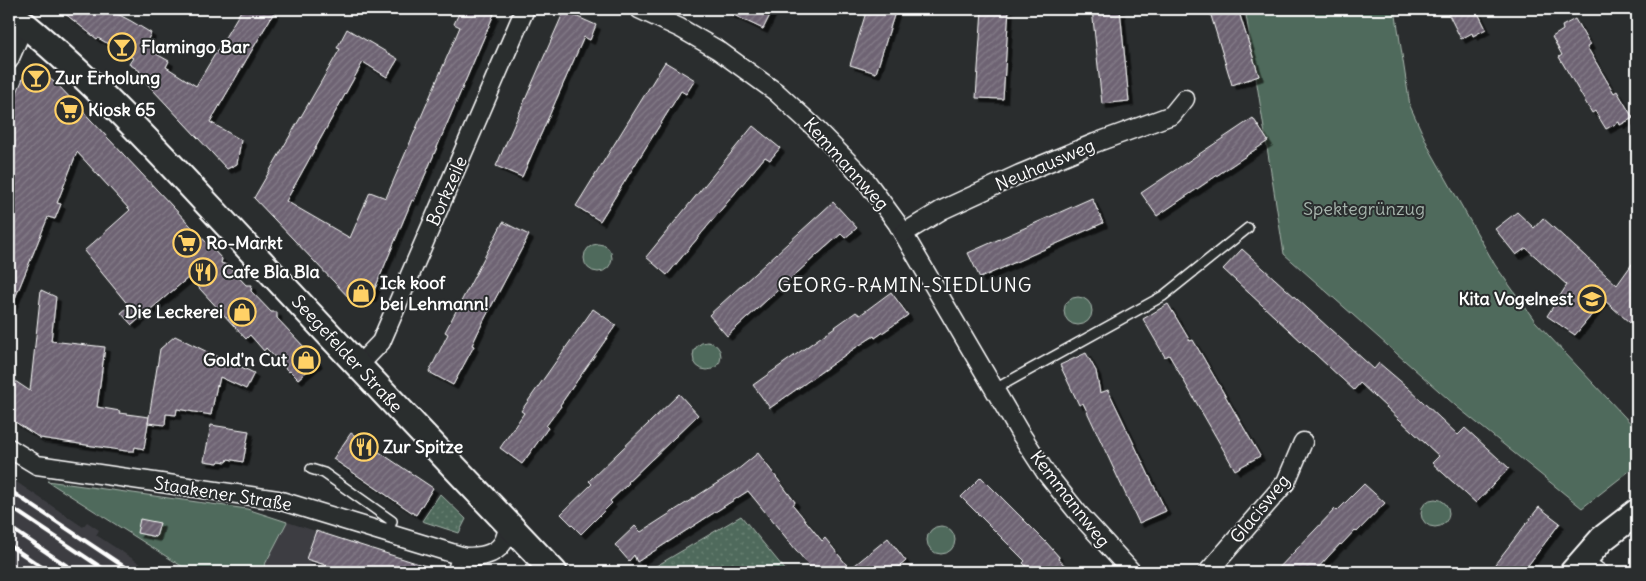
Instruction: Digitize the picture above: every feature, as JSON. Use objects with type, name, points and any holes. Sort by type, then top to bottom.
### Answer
[{"type":"street","name":"Borkzeile","points":[[358,366],[381,342],[525,9]]},
{"type":"street","name":"Kemmannweg","points":[[639,9],[680,28],[718,50],[776,92],[813,126],[864,178],[904,233],[1020,433],[1046,473],[1078,513],[1132,572]]},
{"type":"street","name":"Seegefelder Straße","points":[[13,14],[115,107],[554,572]]},
{"type":"street","points":[[9,60],[13,14]]},
{"type":"street","name":"Neuhausweg","points":[[904,233],[942,210],[1020,174],[1095,143],[1172,115],[1185,98]]},
{"type":"street","name":"Glacisweg","points":[[1208,572],[1286,482],[1304,442]]},
{"type":"street","name":"Staakener Straße","points":[[9,448],[37,465],[278,500],[465,557],[482,557],[492,553],[502,544],[509,525]]},
{"type":"street","points":[[1579,565],[1602,539],[1637,512]]},
{"type":"lane","points":[[995,389],[1164,296],[1248,228]]},
{"type":"lane","points":[[311,469],[324,473],[392,521],[388,534]]},
{"type":"lane","points":[[452,572],[456,554]]},
{"type":"lane","points":[[1579,565],[1605,572]]},
{"type":"shaded area","points":[[9,477],[83,527],[87,522],[99,530],[96,535],[153,572],[9,572]]},
{"type":"shaded area","points":[[287,522],[445,572],[261,572]]},
{"type":"green space","name":"Spektegrünzug","points":[[1245,9],[1395,9],[1410,106],[1430,150],[1495,265],[1535,321],[1637,430],[1637,465],[1582,508],[1456,406],[1284,254]]},
{"type":"green space","points":[[598,244],[608,248],[612,258],[608,268],[598,272],[588,268],[584,258],[588,248]]},
{"type":"green space","points":[[1078,297],[1088,301],[1092,311],[1088,321],[1078,325],[1068,321],[1064,311],[1068,301]]},
{"type":"green space","points":[[707,342],[717,346],[721,356],[717,366],[707,370],[697,366],[693,356],[697,346]]},
{"type":"green space","points":[[47,481],[247,509],[287,522],[261,572],[191,572]]},
{"type":"green space","points":[[440,494],[466,519],[459,533],[422,521]]},
{"type":"green space","points":[[1435,499],[1445,503],[1449,513],[1445,523],[1435,527],[1425,523],[1421,513],[1425,503]]},
{"type":"green space","points":[[741,516],[787,572],[669,572],[664,568],[660,572],[646,572]]},
{"type":"green space","points":[[941,526],[951,530],[955,540],[951,550],[941,554],[931,550],[927,540],[931,530]]},
{"type":"building","points":[[59,9],[108,9],[131,21],[151,33],[146,43],[154,47],[151,51],[169,61],[166,67],[196,86],[242,9],[276,9],[210,122],[241,140],[237,164],[227,169],[138,74],[140,71],[129,64],[133,58],[97,39]]},
{"type":"building","points":[[461,9],[493,9],[491,13],[494,14],[371,298],[355,304],[254,198],[340,49],[337,48],[347,29],[398,59],[387,77],[363,62],[286,201],[350,238],[370,192],[386,198],[460,27],[454,24]]},
{"type":"building","points":[[721,9],[773,9],[763,29]]},
{"type":"building","points":[[867,9],[896,9],[876,73],[850,65]]},
{"type":"building","points":[[982,9],[1009,9],[1003,99],[976,98]]},
{"type":"building","points":[[1092,9],[1120,9],[1129,101],[1102,104]]},
{"type":"building","points":[[1209,9],[1238,9],[1259,76],[1232,85]]},
{"type":"building","points":[[1446,9],[1476,9],[1486,29],[1473,36],[1472,33],[1461,39]]},
{"type":"building","points":[[564,11],[596,25],[590,40],[584,37],[522,177],[496,166]]},
{"type":"building","points":[[1575,19],[1590,45],[1587,47],[1614,93],[1617,91],[1633,118],[1620,125],[1619,122],[1606,129],[1595,111],[1592,113],[1559,57],[1562,55],[1552,37],[1563,30],[1562,26]]},
{"type":"building","points":[[665,62],[695,80],[686,94],[681,91],[600,221],[576,206]]},
{"type":"building","points":[[40,71],[58,85],[222,259],[221,263],[227,265],[246,285],[252,285],[251,291],[271,312],[277,312],[277,318],[318,362],[298,379],[266,348],[264,351],[250,335],[246,339],[189,277],[132,325],[121,313],[129,306],[84,251],[130,210],[77,152],[57,203],[61,204],[55,219],[48,217],[9,313],[9,112],[24,76]]},
{"type":"building","points":[[1253,118],[1268,141],[1157,216],[1141,193]]},
{"type":"building","points":[[753,126],[780,148],[770,160],[765,157],[667,275],[646,257]]},
{"type":"building","points":[[1092,198],[1103,223],[980,278],[968,253]]},
{"type":"building","points":[[833,202],[857,228],[845,238],[841,234],[727,336],[709,315]]},
{"type":"building","points":[[1517,212],[1534,228],[1543,218],[1617,285],[1637,257],[1637,329],[1604,300],[1575,335],[1547,316],[1567,285],[1526,248],[1516,255],[1495,229]]},
{"type":"building","points":[[503,222],[529,235],[483,322],[472,345],[474,346],[453,385],[429,372],[448,334],[445,332]]},
{"type":"building","points":[[1242,249],[1374,369],[1379,363],[1458,435],[1465,428],[1509,468],[1476,503],[1432,463],[1439,456],[1360,383],[1354,390],[1223,269]]},
{"type":"building","points":[[41,290],[56,297],[51,341],[105,347],[97,407],[120,411],[119,413],[149,417],[144,449],[135,447],[134,451],[126,451],[40,438],[9,418],[9,377],[30,391]]},
{"type":"building","points":[[891,292],[908,315],[875,338],[874,336],[855,348],[770,408],[753,385],[856,312],[860,315]]},
{"type":"building","points":[[1168,304],[1190,341],[1193,340],[1260,456],[1235,470],[1169,355],[1165,357],[1143,319]]},
{"type":"building","points":[[593,309],[616,325],[560,405],[546,426],[548,428],[522,464],[500,448],[524,413],[521,411]]},
{"type":"building","points":[[175,336],[254,373],[246,389],[220,377],[211,415],[177,409],[176,415],[166,414],[165,425],[148,423],[160,349]]},
{"type":"building","points":[[1086,353],[1096,371],[1100,393],[1108,390],[1166,511],[1139,523],[1083,403],[1079,405],[1060,365]]},
{"type":"building","points":[[679,394],[698,415],[628,482],[610,501],[612,503],[581,534],[561,514],[592,484],[589,481]]},
{"type":"building","points":[[211,425],[249,431],[243,462],[228,459],[227,462],[219,461],[218,463],[204,461]]},
{"type":"building","points":[[351,433],[433,488],[416,515],[333,459]]},
{"type":"building","points":[[758,453],[795,502],[793,505],[822,541],[825,538],[850,569],[888,538],[906,561],[893,572],[814,572],[748,491],[637,562],[634,555],[629,561],[615,545],[635,526],[641,532],[736,471]]},
{"type":"building","points":[[981,477],[1046,542],[1059,557],[1058,559],[1072,572],[1032,572],[1023,563],[1025,561],[961,497]]},
{"type":"building","points":[[1364,484],[1385,503],[1357,532],[1355,530],[1314,572],[1275,572],[1335,509],[1337,511]]},
{"type":"building","points":[[1539,507],[1560,523],[1523,572],[1489,572]]},
{"type":"building","points":[[140,519],[160,523],[156,537],[137,533]]},
{"type":"building","points":[[316,531],[435,569],[435,572],[348,572],[306,559]]},
{"type":"railway","points":[[9,490],[132,572]]},
{"type":"railway","points":[[9,506],[108,572]]},
{"type":"railway","points":[[9,527],[76,572]]},
{"type":"railway","points":[[9,545],[49,572]]},
{"type":"place","name":"Flamingo Bar","points":[[122,47]]},
{"type":"place","name":"Zur Erholung","points":[[36,78]]},
{"type":"place","name":"Kiosk 65","points":[[69,110]]},
{"type":"place","name":"Ro-Markt","points":[[187,243]]},
{"type":"place","name":"Cafe Bla Bla","points":[[203,272]]},
{"type":"place","name":"Ick koof bei Lehmann!","points":[[361,293]]},
{"type":"place","name":"Kita Vogelnest","points":[[1592,299]]},
{"type":"place","name":"Die Leckerei","points":[[242,312]]},
{"type":"place","name":"Gold'n Cut","points":[[306,360]]},
{"type":"place","name":"Zur Spitze","points":[[364,447]]},
{"type":"district","name":"GEORG-RAMIN-SIEDLUNG","points":[[905,285]]}]
